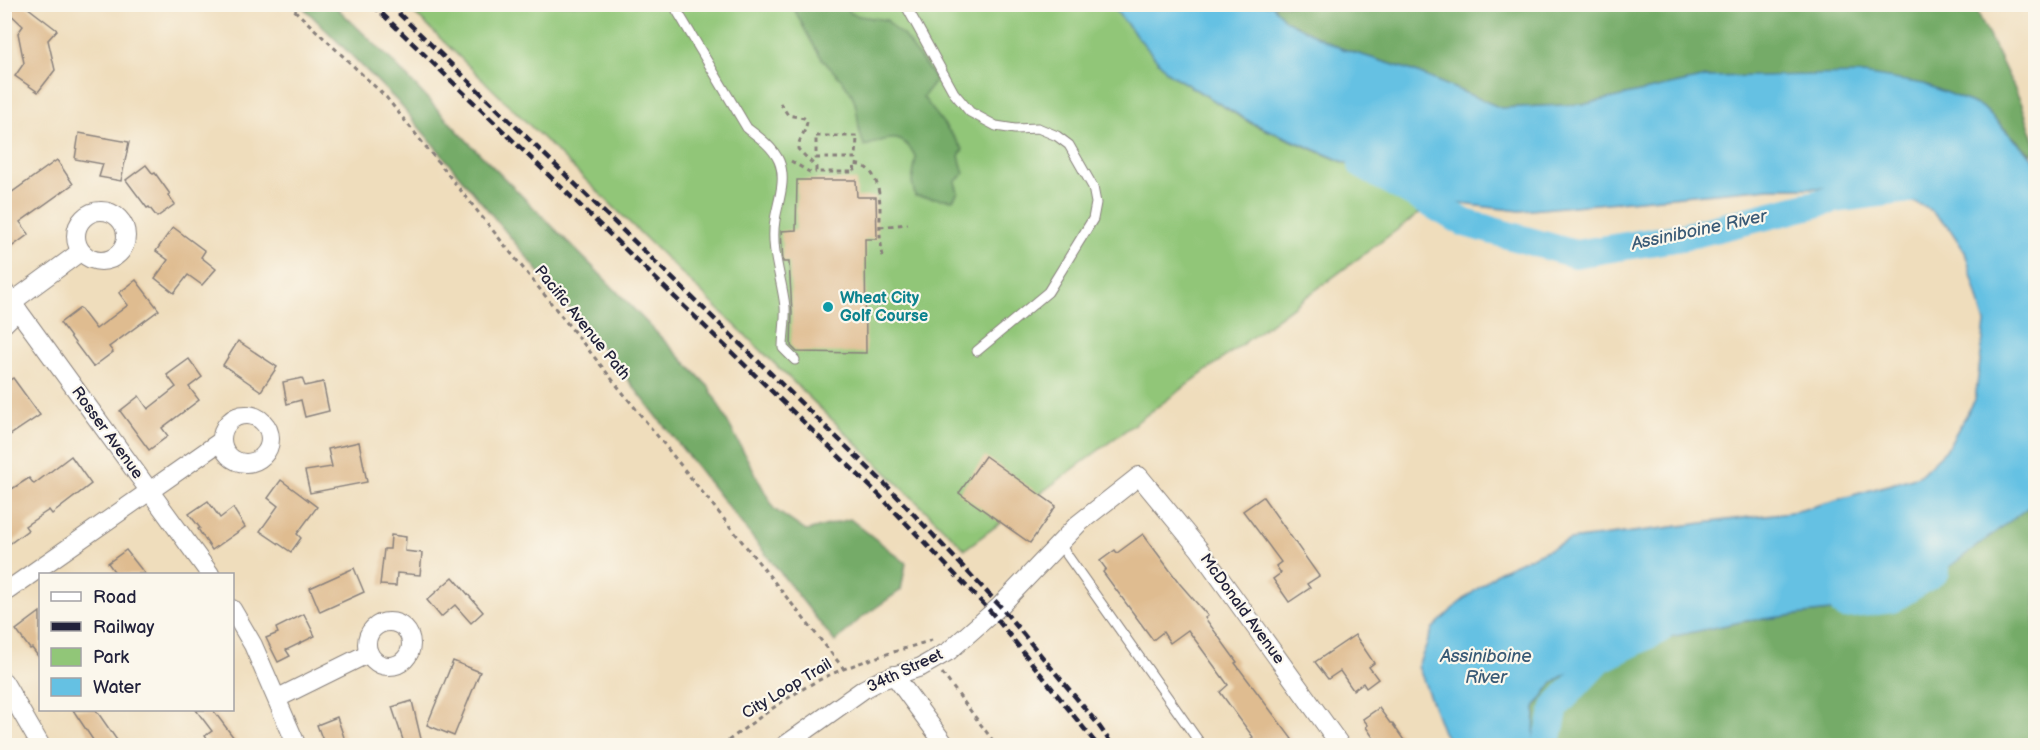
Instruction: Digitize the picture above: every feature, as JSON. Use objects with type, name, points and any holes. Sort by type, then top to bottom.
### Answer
[{"type":"street","points":[[4,324],[12,301],[80,252]]},
{"type":"street","name":"Rosser Avenue","points":[[12,301],[209,573]]},
{"type":"street","points":[[4,593],[221,441]]},
{"type":"street","name":"34th Street","points":[[784,746],[864,689],[881,680],[933,661],[949,651],[996,609],[1078,524],[1139,476]]},
{"type":"street","name":"McDonald Avenue","points":[[1139,476],[1199,549],[1341,746]]},
{"type":"street","points":[[234,612],[253,645],[278,698],[297,746]]},
{"type":"street","points":[[278,698],[369,653]]},
{"type":"street","points":[[894,675],[946,746]]},
{"type":"street","points":[[4,682],[41,746]]},
{"type":"lane","points":[[673,4],[747,128],[772,150],[779,162],[782,178],[775,222],[774,249],[785,305],[783,348],[795,360]]},
{"type":"lane","points":[[905,4],[954,93],[970,112],[996,126],[1015,129],[1038,128],[1057,136],[1069,145],[1093,187],[1096,204],[1093,219],[1048,292],[977,351]]},
{"type":"lane","points":[[1060,545],[1202,746]]},
{"type":"path","name":"Pacific Avenue Path","points":[[288,4],[386,97],[844,669]]},
{"type":"path","points":[[780,103],[788,115],[807,120],[798,150],[816,167],[816,172]]},
{"type":"path","points":[[779,162],[789,160],[812,173],[855,172],[854,164],[856,164],[857,136],[816,136],[816,158],[856,158]]},
{"type":"path","points":[[856,164],[865,167],[876,181],[880,197],[883,257]]},
{"type":"path","points":[[880,227],[908,224]]},
{"type":"path","name":"City Loop Trail","points":[[721,746],[771,709],[816,681],[844,669],[919,644],[997,746]]},
{"type":"green space","points":[[301,5],[334,5],[392,61],[471,145],[709,387],[774,509],[806,531],[850,519],[906,563],[901,590],[861,618],[835,642],[610,357],[398,102]]},
{"type":"green space","name":"Wheat City Golf Course","points":[[406,5],[1111,5],[1168,73],[1252,124],[1436,201],[965,549]]},
{"type":"green space","points":[[792,5],[846,5],[850,13],[887,20],[903,35],[936,80],[923,97],[963,149],[959,156],[964,174],[955,182],[958,192],[953,200],[915,196],[912,182],[916,157],[905,143],[888,139],[865,146],[851,93],[819,54]]},
{"type":"green space","points":[[1272,5],[1974,5],[2021,102],[2035,142],[2035,149],[2032,155],[1982,107],[1924,84],[1706,77],[1586,104],[1501,108],[1413,71],[1340,48],[1285,20]]},
{"type":"green space","points":[[2035,502],[2035,745],[1540,746],[1534,739],[1535,707],[1553,682],[1605,650],[1745,621],[1864,607],[1932,580]]},
{"type":"water","name":"Assiniboine River","points":[[1111,5],[1272,5],[1285,20],[1340,48],[1413,71],[1501,108],[1586,104],[1706,77],[1863,74],[1924,84],[1982,107],[2035,160],[2035,502],[1932,580],[1864,607],[1745,621],[1605,651],[1553,682],[1535,707],[1534,739],[1540,745],[1452,745],[1443,732],[1418,666],[1433,628],[1458,604],[1500,571],[1570,540],[1798,511],[1919,476],[1946,450],[1975,400],[1985,323],[1965,252],[1948,226],[1926,207],[1876,188],[1769,188],[1520,211],[1436,201],[1252,123],[1168,73]]},
{"type":"building","points":[[4,4],[23,4],[57,30],[48,40],[55,70],[38,92],[15,76],[24,63],[18,33],[23,26],[4,8]]},
{"type":"building","points":[[79,133],[129,142],[121,181],[99,177],[103,164],[75,159]]},
{"type":"building","points":[[57,160],[73,184],[20,222],[29,234],[10,248],[4,241],[4,198]]},
{"type":"building","points":[[146,165],[153,174],[155,173],[175,204],[157,217],[149,207],[147,208],[126,180]]},
{"type":"building","name":"Wheat City Golf Course","points":[[797,180],[856,180],[857,197],[876,197],[877,239],[865,239],[866,353],[797,352],[791,346],[792,312],[789,262],[783,262],[781,231],[796,230]]},
{"type":"building","points":[[173,227],[205,251],[201,257],[216,269],[202,285],[188,275],[174,293],[155,278],[168,260],[156,251]]},
{"type":"building","points":[[136,280],[159,310],[109,347],[113,352],[93,367],[60,323],[80,308],[96,329],[128,305],[119,293]]},
{"type":"building","points":[[238,341],[277,367],[261,391],[223,365]]},
{"type":"building","points":[[189,359],[202,377],[189,387],[199,400],[162,428],[168,436],[149,450],[120,411],[139,396],[148,409],[176,387],[167,375]]},
{"type":"building","points":[[13,378],[40,415],[4,439],[4,384]]},
{"type":"building","points":[[302,378],[305,386],[323,382],[329,411],[305,417],[301,400],[287,404],[283,382]]},
{"type":"building","points":[[359,442],[367,482],[310,493],[305,471],[332,467],[328,449]]},
{"type":"building","points":[[71,456],[91,484],[52,514],[49,510],[25,526],[28,530],[4,548],[4,494],[29,478],[34,484]]},
{"type":"building","points":[[985,456],[1056,506],[1030,543],[959,493]]},
{"type":"building","points":[[281,480],[317,507],[297,534],[301,538],[291,552],[260,531],[278,506],[268,498]]},
{"type":"building","points":[[1263,497],[1319,576],[1307,584],[1310,588],[1289,602],[1273,579],[1281,573],[1276,566],[1281,562],[1243,511]]},
{"type":"building","points":[[208,501],[220,518],[233,508],[245,527],[212,550],[189,514]]},
{"type":"building","points":[[1143,534],[1180,584],[1208,616],[1205,618],[1237,662],[1235,663],[1292,739],[1283,746],[1241,746],[1253,737],[1220,692],[1228,685],[1188,630],[1170,643],[1163,632],[1153,640],[1103,572],[1106,569],[1100,561],[1115,550],[1117,553]]},
{"type":"building","points":[[391,535],[406,537],[405,551],[422,553],[420,575],[397,573],[396,586],[380,585],[384,549],[390,549]]},
{"type":"building","points":[[126,550],[144,573],[115,573],[108,563]]},
{"type":"building","points":[[354,568],[364,592],[320,612],[310,588]]},
{"type":"building","points":[[453,577],[483,612],[471,623],[455,605],[441,617],[427,600]]},
{"type":"building","points":[[39,613],[39,658],[32,648],[30,649],[16,630]]},
{"type":"building","points":[[304,614],[315,636],[286,650],[290,656],[278,662],[266,638],[278,633],[276,628]]},
{"type":"building","points":[[1355,635],[1374,663],[1369,667],[1378,679],[1366,688],[1363,683],[1353,690],[1340,671],[1328,679],[1315,662]]},
{"type":"building","points":[[453,661],[480,672],[454,736],[427,725]]},
{"type":"building","points":[[412,701],[421,739],[413,746],[405,746],[392,707]]},
{"type":"building","points":[[1379,708],[1408,746],[1379,746],[1363,719]]},
{"type":"building","points":[[74,711],[97,711],[121,746],[97,746]]},
{"type":"building","points":[[197,711],[214,711],[240,746],[212,746],[205,736],[212,731]]},
{"type":"building","points":[[337,717],[347,746],[325,746],[317,725]]},
{"type":"waterway","name":"Assiniboine River","points":[[1362,165],[1465,223],[1575,254],[1682,237],[1836,199],[1925,187]]},
{"type":"waterway","name":"Assiniboine River","points":[[1844,605],[1892,599],[1936,571]]},
{"type":"waterway","name":"Assiniboine River","points":[[1546,746],[1555,707],[1600,659],[1659,630]]},
{"type":"railway","points":[[372,4],[879,495],[992,613],[1098,746]]},
{"type":"railway","points":[[389,4],[888,487],[1000,606],[1097,723],[1113,746]]},
{"type":"place","name":"Wheat City Golf Course","points":[[828,307]]}]
